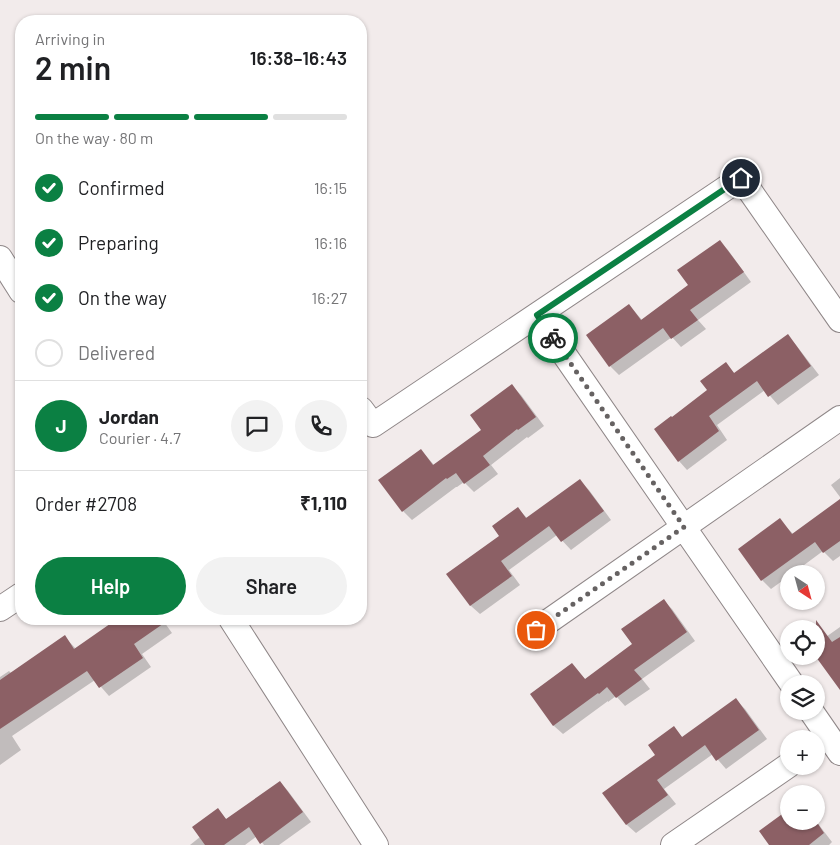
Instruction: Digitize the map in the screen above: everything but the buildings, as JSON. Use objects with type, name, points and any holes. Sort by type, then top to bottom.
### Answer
[{"type":"street","points":[[367,418],[372,425],[741,178],[840,320]]},
{"type":"street","points":[[0,258],[15,282]]},
{"type":"street","points":[[537,315],[786,675]]},
{"type":"street","points":[[536,630],[840,418]]},
{"type":"street","points":[[0,609],[15,599]]},
{"type":"street","points":[[235,625],[376,845]]},
{"type":"street","points":[[817,720],[831,741]]},
{"type":"street","points":[[673,845],[780,771]]},
{"type":"way so far","points":[[536,630],[684,527],[553,338]]},
{"type":"route","points":[[553,338],[537,315],[741,178]]}]
